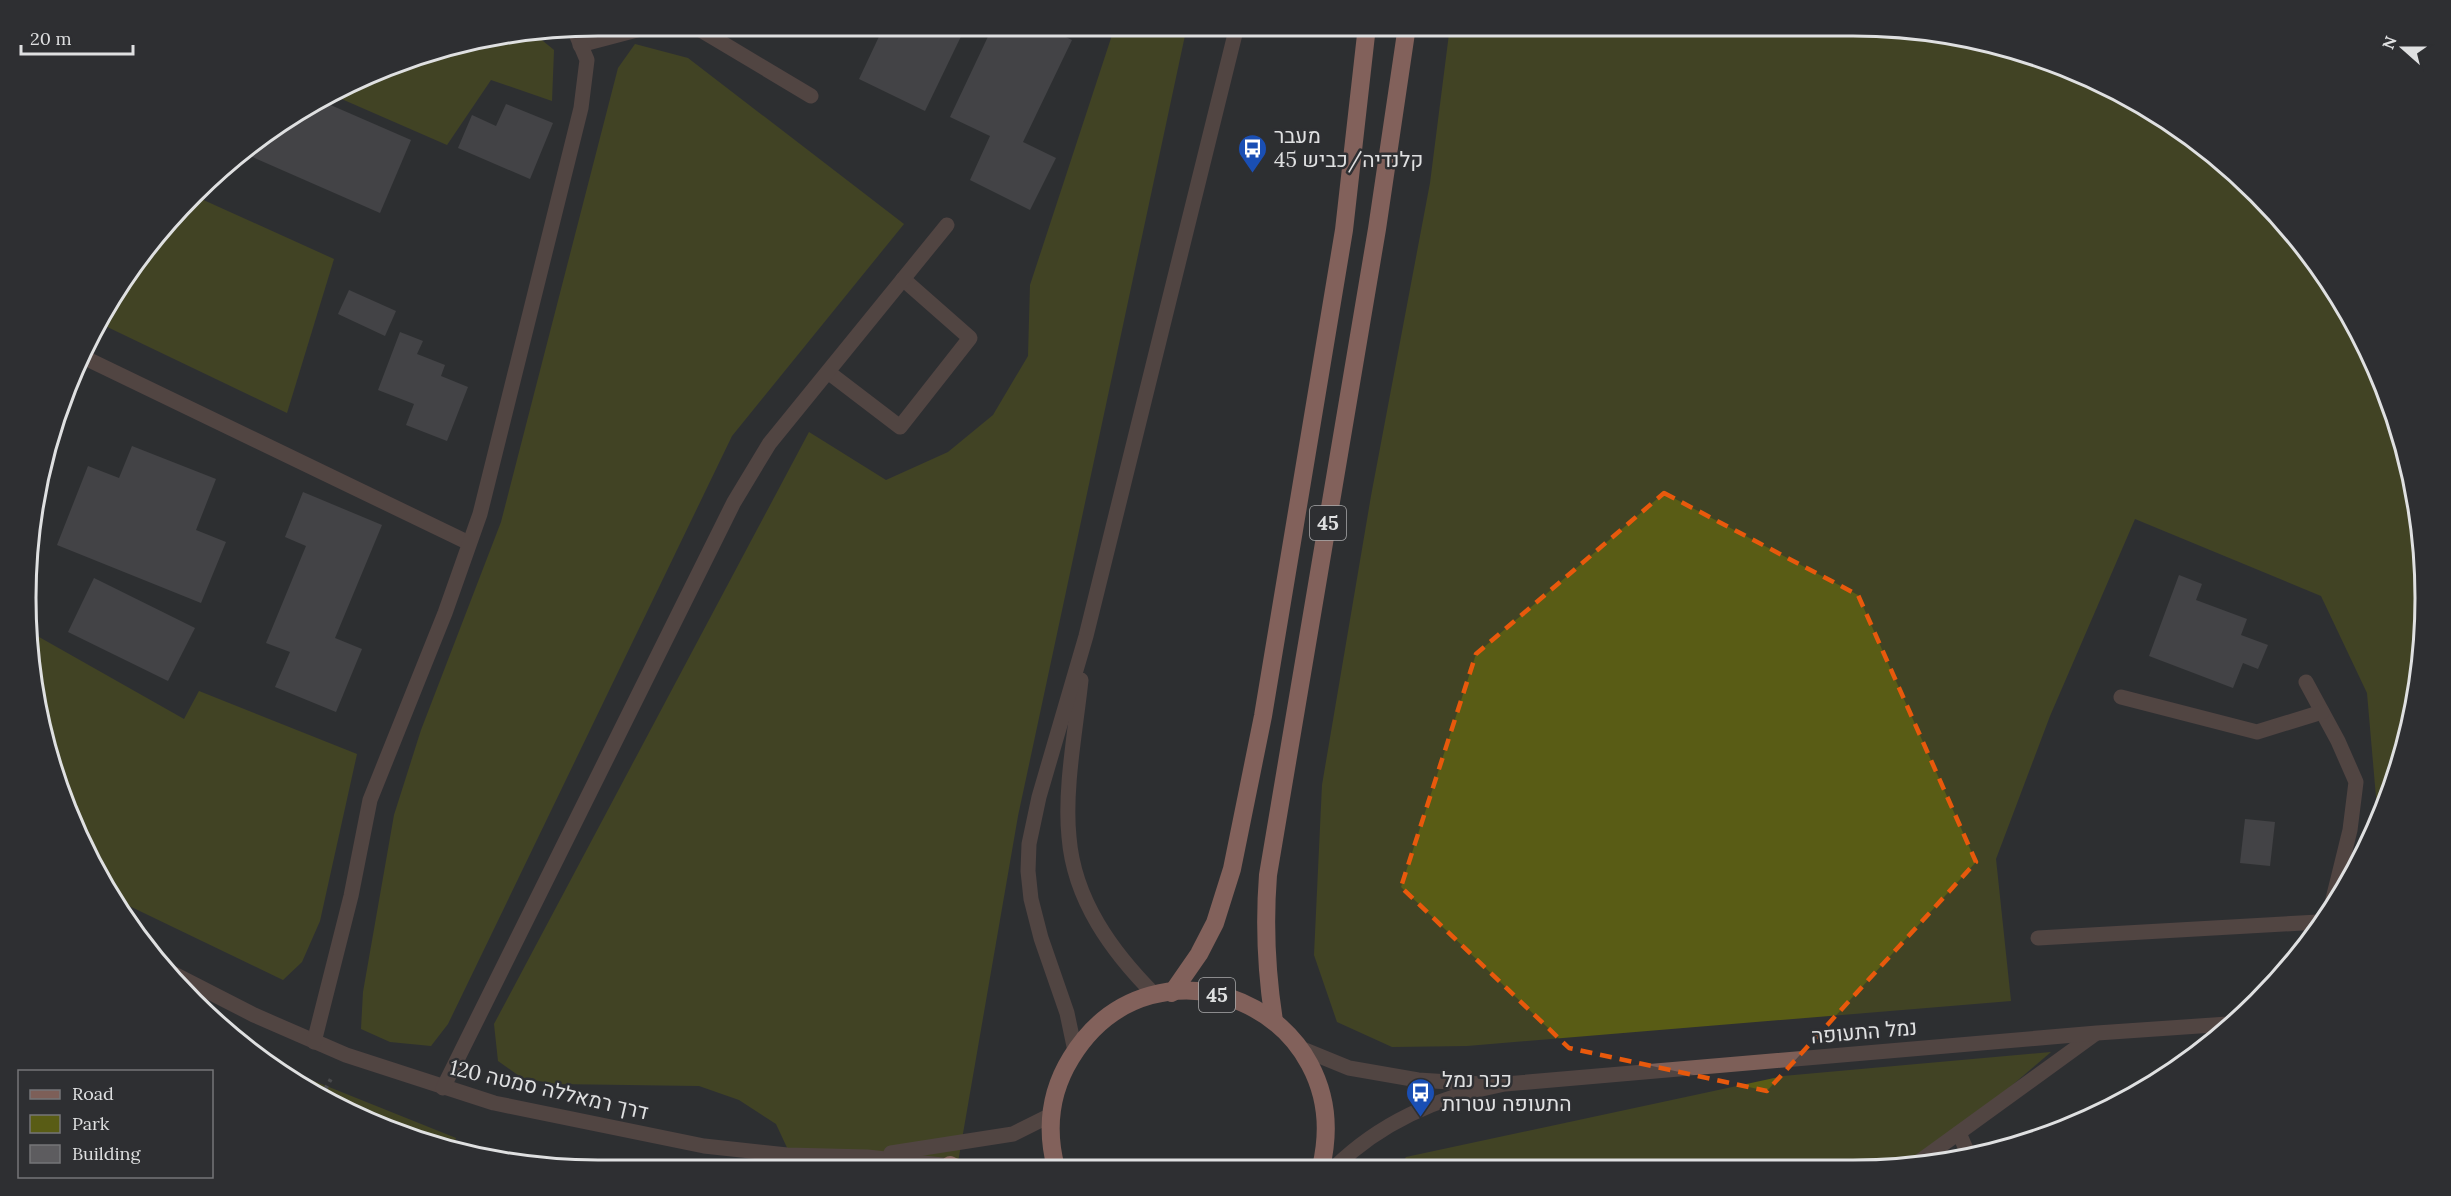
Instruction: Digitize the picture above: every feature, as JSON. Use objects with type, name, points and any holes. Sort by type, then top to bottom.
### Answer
[{"type":"highway","name":"45","points":[[1163,994],[1199,954],[1215,923],[1232,869],[1263,716],[1344,230],[1366,36]]},
{"type":"highway","name":"45","points":[[1274,1021],[1265,955],[1268,875],[1377,229],[1406,36]]},
{"type":"highway","name":"45","points":[[1054,1160],[1051,1145],[1051,1115],[1059,1082],[1075,1051],[1096,1026],[1124,1007],[1163,994],[1190,991],[1226,996],[1243,1002],[1274,1021],[1300,1048],[1310,1064],[1323,1099],[1326,1136],[1322,1160]]},
{"type":"street","points":[[580,45],[614,36]]},
{"type":"street","points":[[711,36],[811,96]]},
{"type":"street","points":[[1075,1051],[1067,1013],[1041,938],[1031,899],[1028,871],[1029,844],[1036,807],[1086,636],[1234,36]]},
{"type":"street","points":[[314,1042],[351,896],[370,800],[445,613],[483,503],[581,108],[587,60],[577,37]]},
{"type":"street","points":[[443,1088],[734,502],[769,444],[947,225]]},
{"type":"street","points":[[828,372],[900,427],[970,338],[903,279]]},
{"type":"street","points":[[89,360],[470,543]]},
{"type":"street","points":[[1086,636],[1070,777],[1068,837],[1078,885],[1116,953],[1163,994]]},
{"type":"street","points":[[2306,682],[2338,741],[2356,782],[2350,830],[2337,884]]},
{"type":"street","points":[[2121,697],[2257,732],[2322,712]]},
{"type":"street","points":[[2038,938],[2311,922]]},
{"type":"street","name":"דרך רמאללה סמטה 120","points":[[186,980],[314,1042],[345,1055],[443,1088],[494,1103],[778,1160]]},
{"type":"street","name":"נמל התעופה","points":[[1300,1048],[1349,1068],[1467,1084],[1505,1084],[2219,1025]]},
{"type":"street","points":[[1929,1155],[2097,1033]]},
{"type":"street","name":"נמל התעופה","points":[[1342,1160],[1383,1127],[1430,1105],[1470,1091],[1505,1084]]},
{"type":"street","name":"דרך רמאללה סמטה 120","points":[[820,1160],[867,1157],[1013,1134],[1051,1115]]},
{"type":"street","points":[[1959,1133],[1966,1148]]},
{"type":"street","name":"דרך רמאללה סמטה 120","points":[[867,1157],[893,1160]]},
{"type":"highlighted area","points":[[1664,493],[1858,595],[1976,862],[1767,1091],[1569,1048],[1401,887],[1476,654]]},
{"type":"green space","points":[[1112,36],[1185,36],[1018,816],[958,1160],[793,1160],[776,1124],[739,1100],[699,1086],[556,1084],[522,1078],[498,1061],[494,1024],[809,432],[886,480],[948,452],[993,415],[1028,356],[1030,285]]},
{"type":"green space","points":[[1449,36],[1853,36],[1926,41],[1998,55],[2034,66],[2102,94],[2165,131],[2224,175],[2276,227],[2299,256],[2340,317],[2357,349],[2385,417],[2404,488],[2414,561],[2415,598],[2414,635],[2404,708],[2396,743],[2376,801],[2367,693],[2321,596],[2135,519],[2050,716],[1996,859],[2011,1001],[1467,1046],[1392,1047],[1337,1022],[1314,955],[1322,785],[1371,496],[1430,183]]},
{"type":"green space","points":[[541,39],[554,50],[552,101],[491,80],[447,145],[340,99],[417,66],[488,47]]},
{"type":"green space","points":[[635,44],[688,58],[904,224],[732,436],[448,1024],[431,1046],[390,1042],[361,1029],[363,992],[394,815],[421,730],[501,522],[618,68]]},
{"type":"green space","points":[[202,200],[334,259],[287,413],[106,326],[152,256],[175,227]]},
{"type":"green space","points":[[37,636],[184,719],[199,691],[357,754],[320,921],[302,962],[283,980],[128,905],[94,847],[66,779],[47,708]]},
{"type":"green space","points":[[2051,1052],[1932,1154],[1853,1160],[1404,1160],[1406,1157],[1783,1076]]},
{"type":"green space","points":[[306,1078],[456,1138],[453,1141],[383,1117],[349,1102]]},
{"type":"building","points":[[879,36],[961,36],[925,111],[859,79]]},
{"type":"building","points":[[988,36],[1064,36],[1072,40],[1023,142],[1056,158],[1030,210],[970,180],[990,136],[950,117]]},
{"type":"building","points":[[329,104],[411,140],[380,213],[251,156]]},
{"type":"building","points":[[506,104],[553,123],[530,179],[458,148],[472,115],[496,126]]},
{"type":"building","points":[[349,290],[396,311],[385,336],[338,314]]},
{"type":"building","points":[[400,332],[423,341],[417,354],[445,365],[441,376],[468,387],[447,441],[406,425],[414,404],[378,390]]},
{"type":"building","points":[[132,446],[216,479],[196,530],[226,542],[201,603],[57,545],[88,466],[119,478]]},
{"type":"building","points":[[303,492],[382,525],[335,638],[362,649],[336,712],[275,687],[290,652],[266,643],[306,546],[285,537]]},
{"type":"building","points":[[2179,575],[2202,584],[2196,600],[2247,619],[2241,635],[2268,645],[2258,669],[2243,663],[2233,688],[2149,656]]},
{"type":"building","points":[[94,578],[195,628],[168,681],[68,632]]},
{"type":"building","points":[[2245,819],[2275,822],[2270,866],[2240,863]]},
{"type":"place","name":"מעבר קלנדיה/כביש 45","points":[[1253,174]]},
{"type":"place","name":"ככר נמל התעופה עטרות","points":[[1421,1118]]}]
